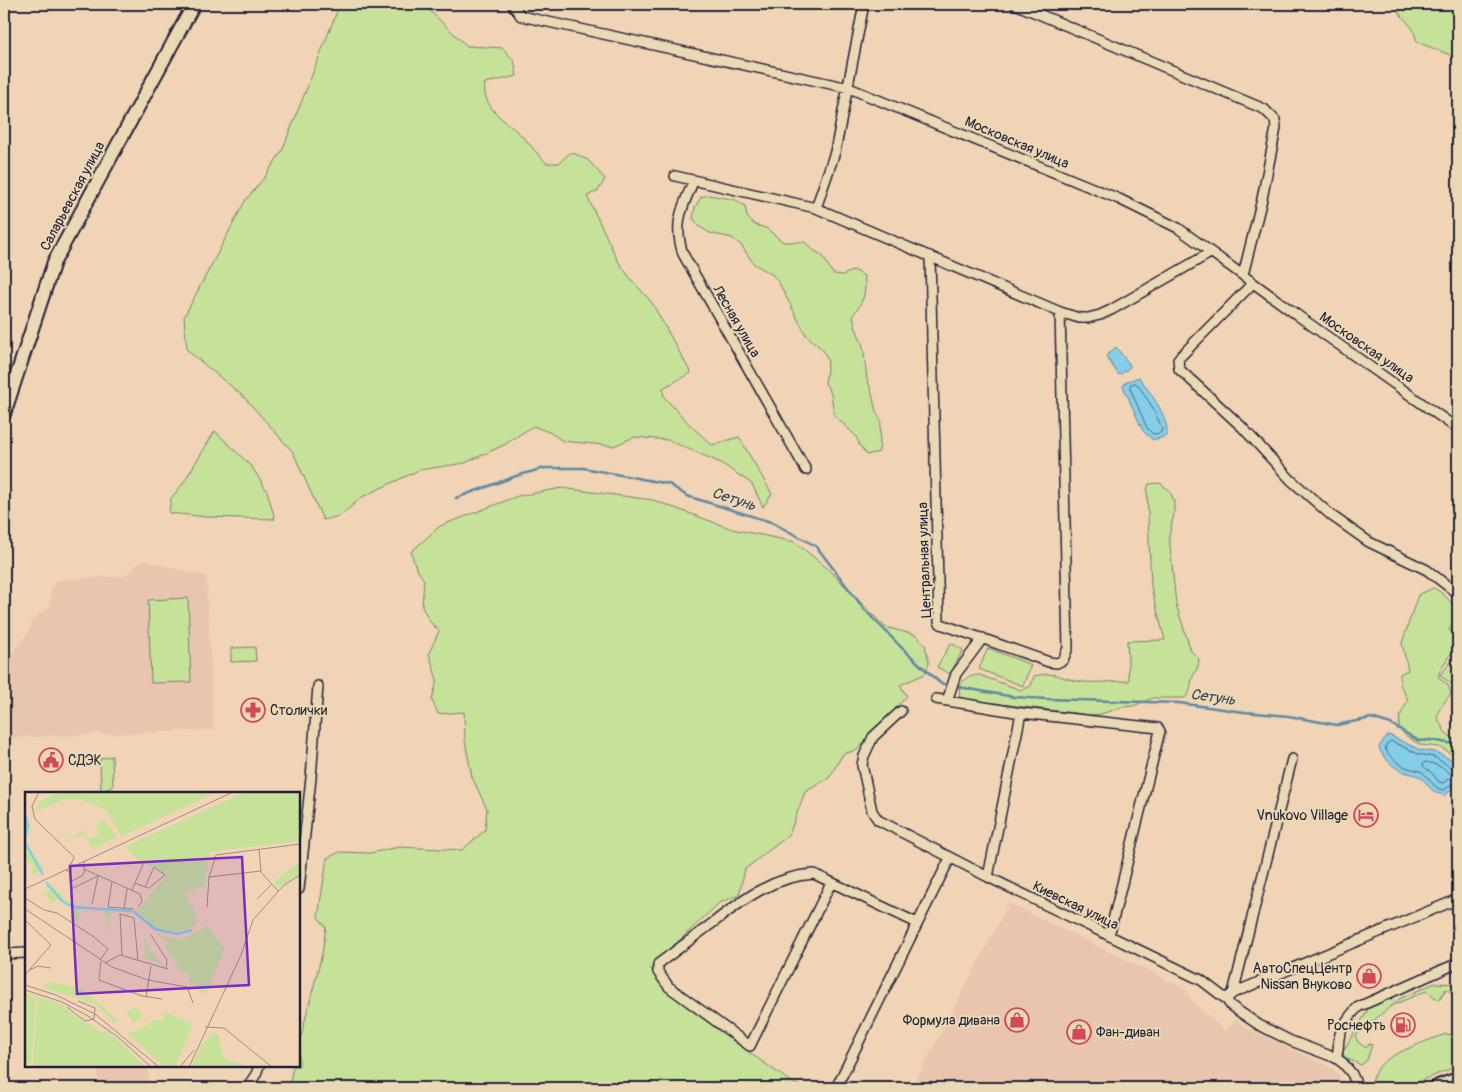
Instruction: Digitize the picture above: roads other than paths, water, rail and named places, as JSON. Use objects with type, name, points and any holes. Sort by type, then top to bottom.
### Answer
[{"type":"highway","points":[[1439,1088],[1458,1081]]},
{"type":"street","name":"Саларьевская улица","points":[[4,414],[54,262],[194,4]]},
{"type":"street","name":"Московская улица","points":[[512,4],[521,16],[849,88],[1014,155],[1153,215],[1178,228],[1210,253],[1458,429]]},
{"type":"street","points":[[816,208],[836,152],[864,4]]},
{"type":"street","points":[[1015,4],[1264,109],[1275,120],[1276,128],[1262,199],[1243,275]]},
{"type":"street","points":[[675,176],[816,208],[1060,312],[1079,318],[1100,315],[1210,253]]},
{"type":"street","name":"Лесная улица","points":[[694,180],[683,205],[678,225],[678,239],[683,254],[806,470]]},
{"type":"street","name":"Центральная улица","points":[[930,256],[938,619],[941,624],[1049,662],[1057,663],[1063,660],[1068,648],[1060,312]]},
{"type":"street","points":[[1253,283],[1178,359],[1179,369],[1253,438],[1291,480],[1332,516],[1369,542],[1427,570],[1458,594]]},
{"type":"street","points":[[947,702],[956,674],[983,638]]},
{"type":"street","points":[[300,880],[318,686]]},
{"type":"street","points":[[936,699],[1022,713],[1158,728],[1160,731],[1109,936]]},
{"type":"street","name":"Киевская улица","points":[[901,711],[867,745],[862,765],[872,811],[878,820],[988,877],[1201,980],[1229,996],[1231,1006],[1259,1025],[1291,1041],[1336,1058],[1350,1069],[1358,1088]]},
{"type":"street","points":[[988,877],[1022,713]]},
{"type":"street","points":[[1229,996],[1292,759]]},
{"type":"street","points":[[836,1088],[950,858]]},
{"type":"street","points":[[831,883],[750,1046],[669,987],[658,972],[658,964],[746,897],[772,883],[798,875],[814,874],[917,923]]},
{"type":"street","points":[[1229,996],[1458,899]]},
{"type":"street","points":[[4,954],[25,953]]},
{"type":"street","points":[[1336,1058],[1339,1051],[1340,1035],[1352,1013],[1358,1007],[1458,963]]},
{"type":"street","points":[[247,1088],[258,1067]]},
{"type":"water","points":[[1116,347],[1130,365],[1120,375],[1106,356]]},
{"type":"water","points":[[1139,377],[1162,413],[1167,428],[1167,436],[1153,440],[1143,431],[1123,386],[1126,382]]},
{"type":"water","points":[[1389,735],[1420,750],[1435,752],[1454,761],[1458,766],[1458,785],[1445,795],[1439,794],[1433,791],[1420,777],[1396,768],[1386,759],[1379,747]]},
{"type":"waterway","name":"Сетунь","points":[[456,498],[519,475],[545,468],[583,468],[669,484],[687,496],[771,522],[816,546],[864,609],[940,683],[948,685]]},
{"type":"waterway","name":"Сетунь","points":[[959,687],[1014,697],[1179,703],[1288,716],[1337,725],[1371,718],[1391,724],[1419,741],[1430,740],[1454,744],[1458,747]]},
{"type":"place","name":"Столички","points":[[253,710]]},
{"type":"place","name":"СДЭК","points":[[51,760]]},
{"type":"place","name":"Vnukovo Village","points":[[1366,815]]},
{"type":"place","name":"АвтоСпецЦентр Nissan Внуково","points":[[1369,976]]},
{"type":"place","name":"Формула дивана","points":[[1017,1020]]},
{"type":"place","name":"Роснефть","points":[[1403,1025]]},
{"type":"place","name":"Фан-диван","points":[[1079,1032]]}]
